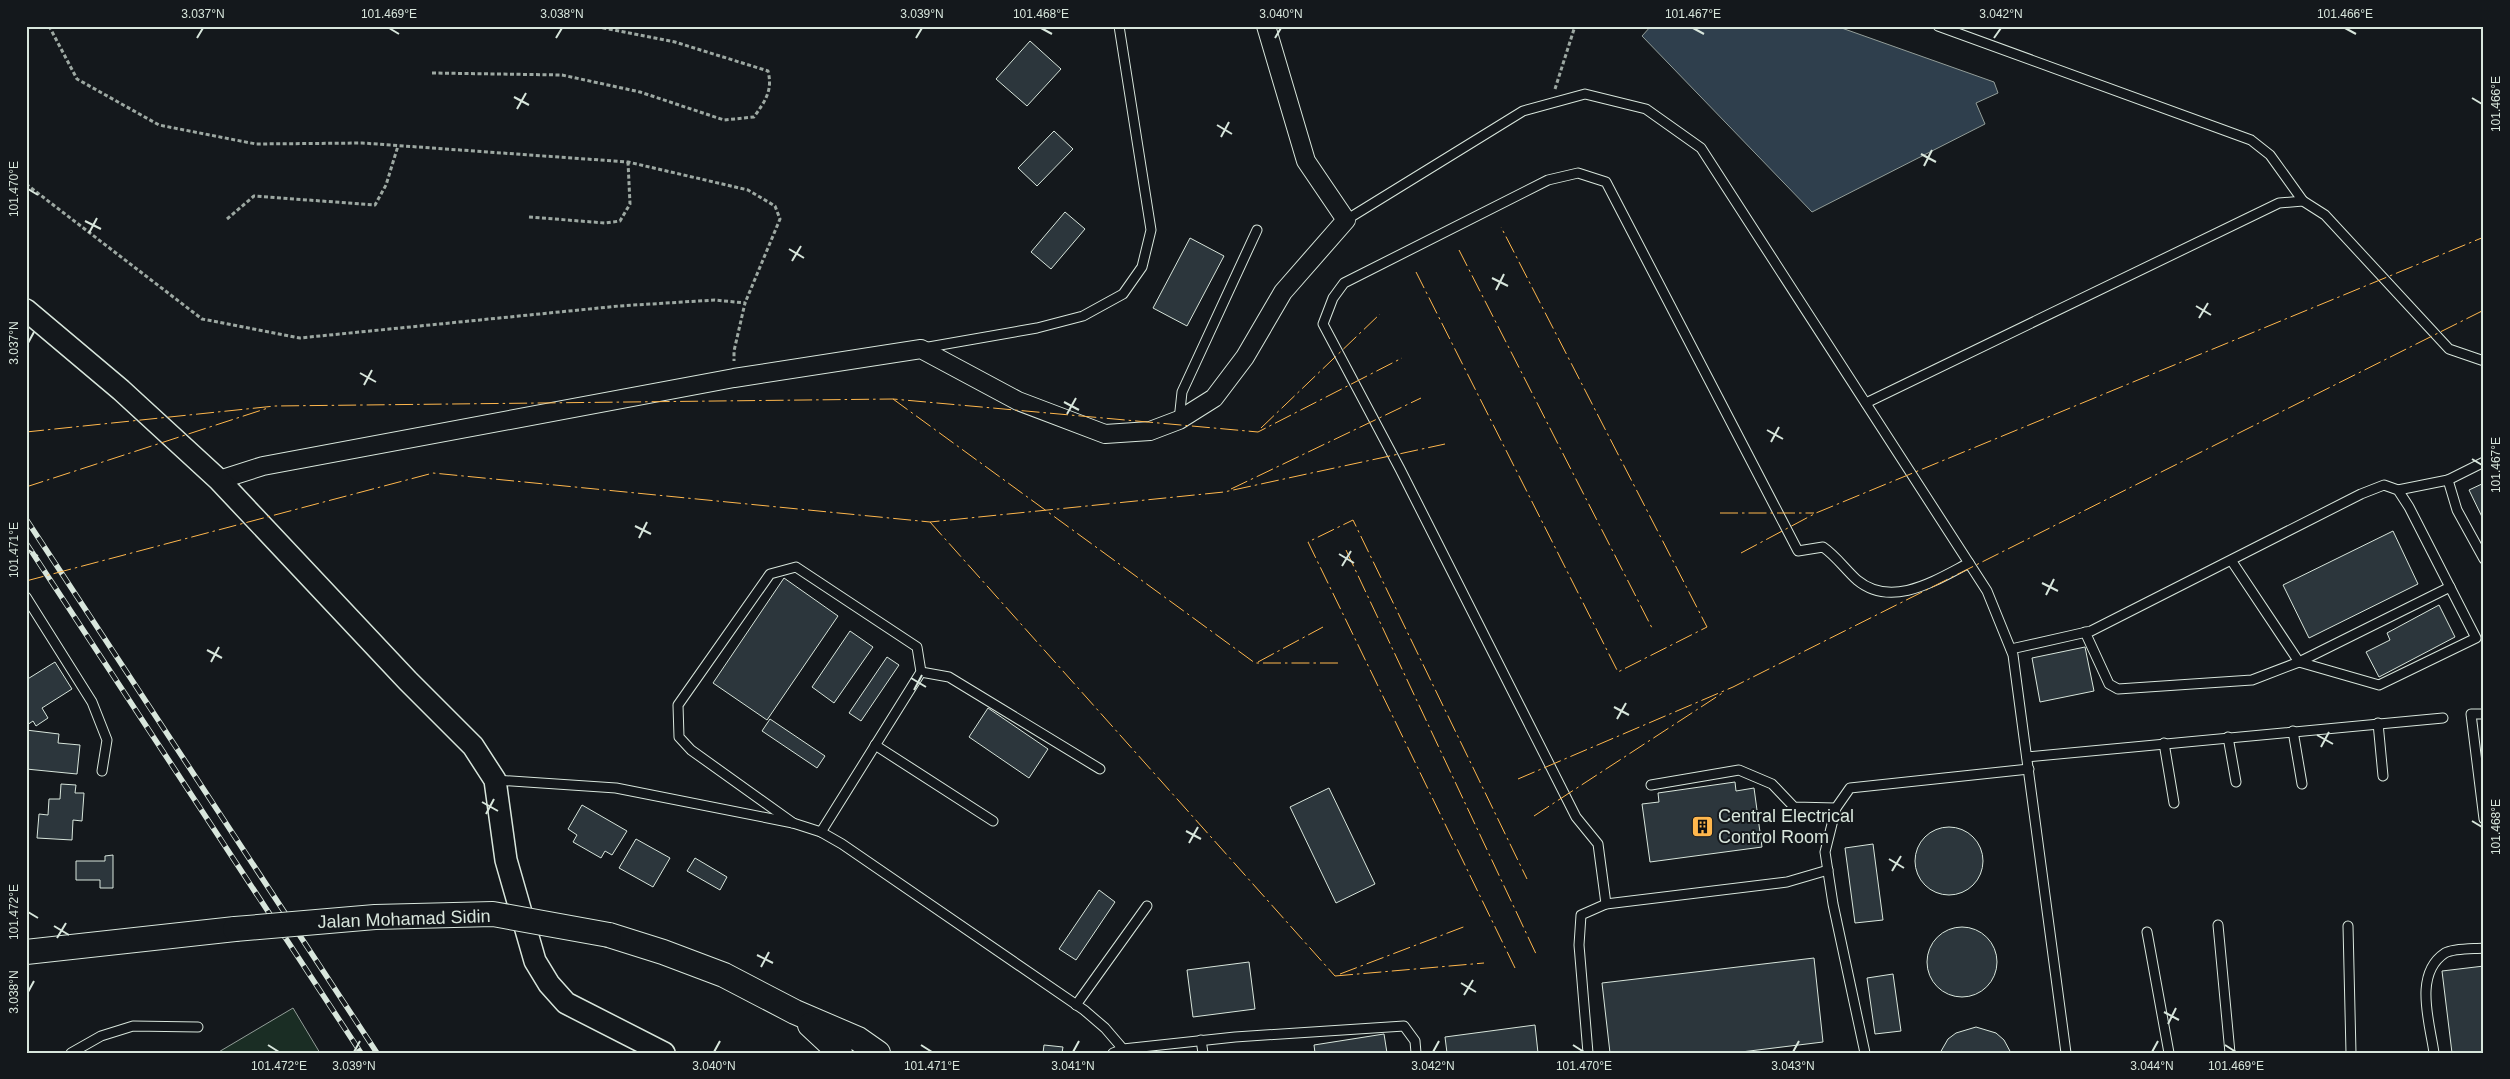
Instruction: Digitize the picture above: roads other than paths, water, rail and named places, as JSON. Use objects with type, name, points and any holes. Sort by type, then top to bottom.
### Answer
[{"type":"main road","name":"Jalan Mohamad Sidin","points":[[26,952],[235,929],[375,917],[493,914],[609,935],[724,975],[795,1012],[858,1039],[878,1053]]},
{"type":"main road","name":"Jalan Mohamad Sidin","points":[[795,1012],[840,1053]]},
{"type":"street","points":[[219,480],[263,466],[734,378],[921,349],[1018,401],[1105,434],[1150,431],[1179,420],[1214,398],[1245,357],[1283,292],[1346,220],[1306,161],[1266,26]]},
{"type":"street","points":[[26,310],[121,390],[219,480],[408,681],[473,746],[495,780],[506,860],[535,961],[549,984],[566,1003],[664,1053]]},
{"type":"lane","points":[[921,349],[1036,328],[1083,316],[1123,294],[1142,267],[1151,230],[1119,26]]},
{"type":"lane","points":[[1938,26],[2251,140],[2270,155],[2303,201],[2325,215],[2449,349],[2484,361]]},
{"type":"lane","points":[[1346,220],[1523,111],[1585,94],[1646,109],[1701,148],[1987,591],[2011,649],[2029,769],[2066,1053]]},
{"type":"lane","points":[[1606,904],[1598,844],[1576,817],[1400,469],[1323,324],[1333,298],[1344,283],[1548,180],[1578,173],[1606,182],[1798,551],[1823,547],[1859,581],[1884,593],[1918,589],[1969,563]]},
{"type":"lane","points":[[1866,403],[2279,203],[2303,201]]},
{"type":"lane","points":[[1179,420],[1182,392],[1257,230]]},
{"type":"lane","points":[[2011,649],[2085,632],[2368,491],[2384,485],[2398,490],[2448,480],[2484,462]]},
{"type":"lane","points":[[2448,480],[2456,510],[2484,559]]},
{"type":"lane","points":[[2232,560],[2299,662],[2379,685],[2476,638],[2409,507],[2398,490]]},
{"type":"lane","points":[[793,823],[691,750],[679,737],[678,705],[770,574],[796,567],[917,647],[921,672],[821,832]]},
{"type":"lane","points":[[2085,632],[2109,684],[2118,688],[2252,680],[2299,662],[2450,587]]},
{"type":"lane","points":[[26,597],[92,702],[107,740],[102,771]]},
{"type":"lane","points":[[921,672],[949,677],[1100,769]]},
{"type":"lane","points":[[2484,714],[2471,714],[2484,820]]},
{"type":"lane","points":[[2027,756],[2293,730],[2443,718]]},
{"type":"lane","points":[[2378,723],[2383,776]]},
{"type":"lane","points":[[2293,730],[2302,784]]},
{"type":"lane","points":[[2228,737],[2236,782]]},
{"type":"lane","points":[[2164,743],[2174,803]]},
{"type":"lane","points":[[875,745],[993,821]]},
{"type":"lane","points":[[1865,1053],[1825,852],[1836,808],[1850,788],[2029,769]]},
{"type":"lane","points":[[1651,786],[1739,770],[1772,784],[1794,807],[1836,808]]},
{"type":"lane","points":[[495,780],[616,788],[793,823],[821,832],[842,844],[1076,1005],[1105,1028],[1123,1049]]},
{"type":"lane","points":[[1588,1053],[1580,945],[1581,915],[1606,904],[1787,882],[1828,870]]},
{"type":"lane","points":[[1076,1005],[1147,906]]},
{"type":"lane","points":[[2218,925],[2230,1053]]},
{"type":"lane","points":[[2348,926],[2351,1053]]},
{"type":"lane","points":[[2147,932],[2169,1053]]},
{"type":"lane","points":[[2434,1053],[2425,985],[2432,966],[2446,952],[2484,948]]},
{"type":"lane","points":[[71,1053],[100,1036],[132,1026],[198,1027]]},
{"type":"lane","points":[[1113,1053],[1123,1049],[1202,1040],[1404,1026],[1414,1041],[1416,1053]]},
{"type":"lane","points":[[1202,1040],[1203,1053]]},
{"type":"water","points":[[1651,26],[1836,26],[1994,82],[1998,93],[1976,103],[1985,124],[1812,212],[1642,36]]},
{"type":"railway","points":[[26,519],[377,1053]]},
{"type":"railway","points":[[26,543],[361,1053]]},
{"type":"place","name":"Central Electrical Control Room","points":[[1702,826]]}]
